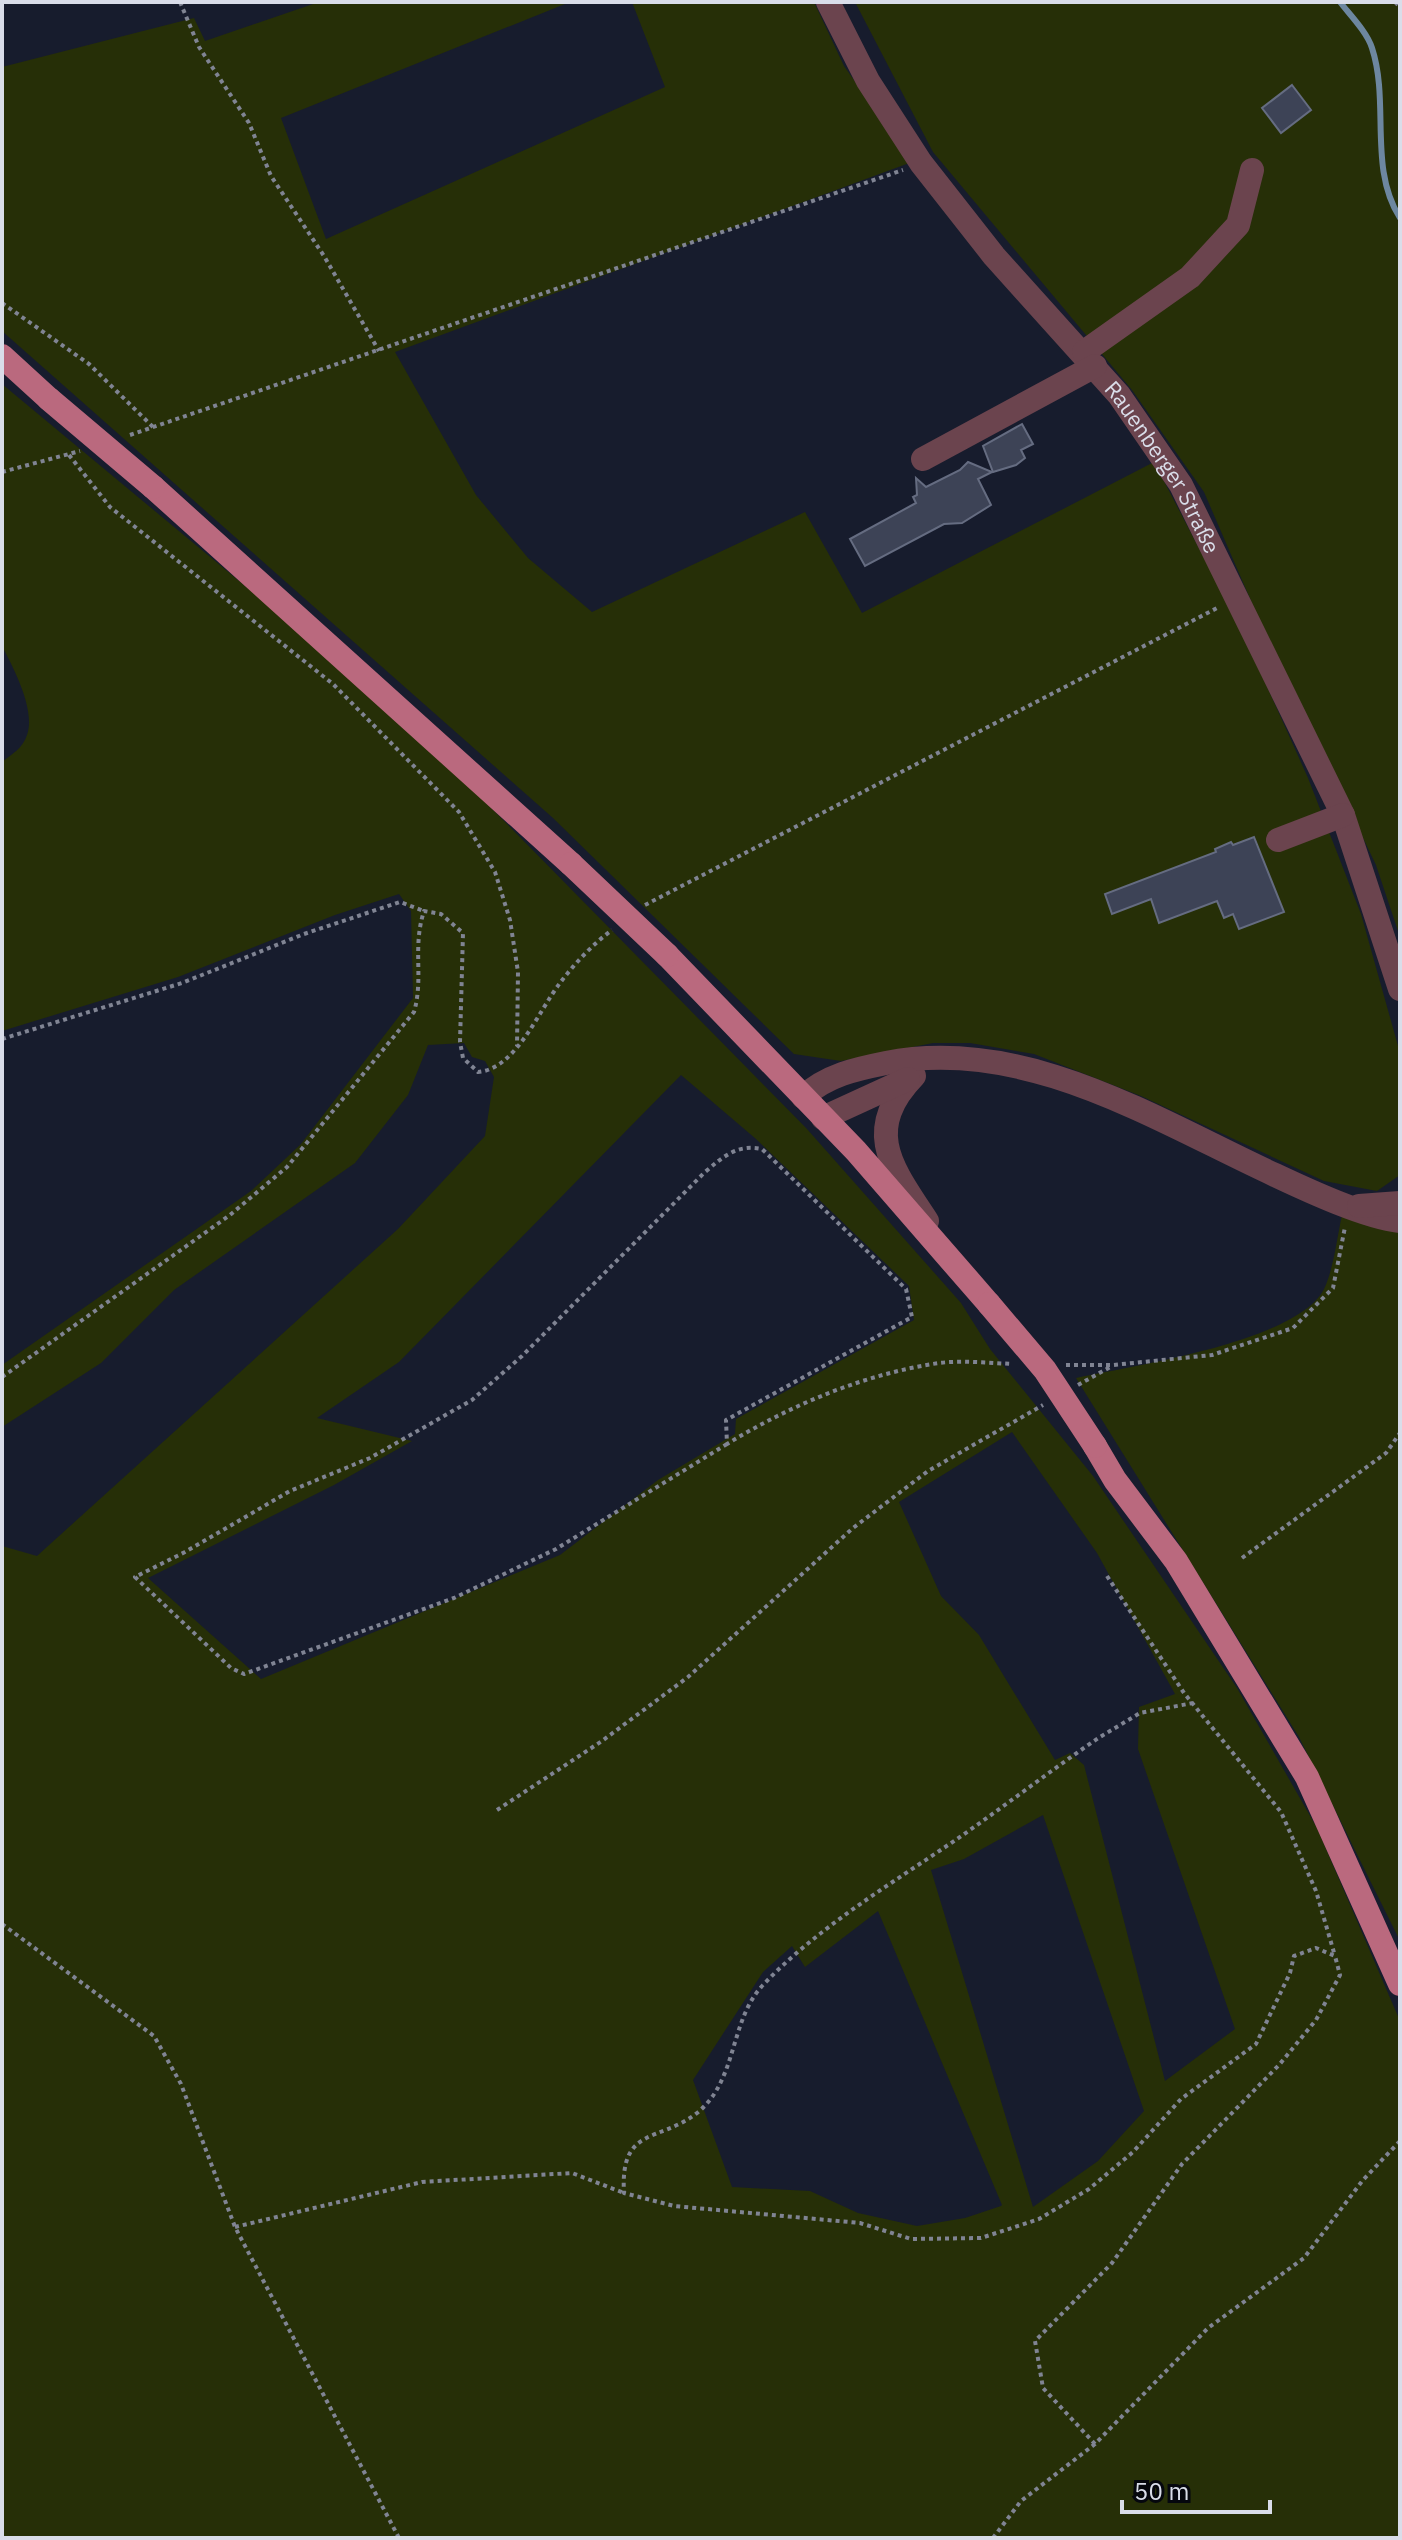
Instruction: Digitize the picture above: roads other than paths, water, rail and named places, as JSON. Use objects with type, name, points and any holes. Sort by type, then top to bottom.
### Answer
[{"type":"main road","points":[[2,356],[153,487],[571,864],[667,955],[823,1118],[989,1304],[1045,1370],[1115,1480],[1176,1561],[1307,1777],[1400,1984]]},
{"type":"street","name":"Rauenberger Straße","points":[[828,2],[868,81],[921,163],[994,256],[1090,359],[1181,485],[1343,815],[1400,989]]},
{"type":"street","points":[[923,459],[1090,359],[1190,277],[1238,225],[1252,170]]},
{"type":"street","points":[[1278,840],[1343,815]]},
{"type":"street","points":[[803,1097],[830,1078],[863,1068],[933,1056],[983,1059],[1058,1077],[1306,1189],[1361,1205],[1381,1219],[1400,1221]]},
{"type":"street","points":[[823,1118],[914,1076],[983,1059]]},
{"type":"street","points":[[914,1076],[894,1100],[884,1135],[885,1152],[933,1231],[936,1245]]},
{"type":"street","points":[[1361,1205],[1400,1193]]},
{"type":"street","points":[[1361,1205],[1400,1203]]},
{"type":"waterway","points":[[1340,2],[1372,48],[1377,69],[1385,178],[1390,199],[1400,218]]}]
